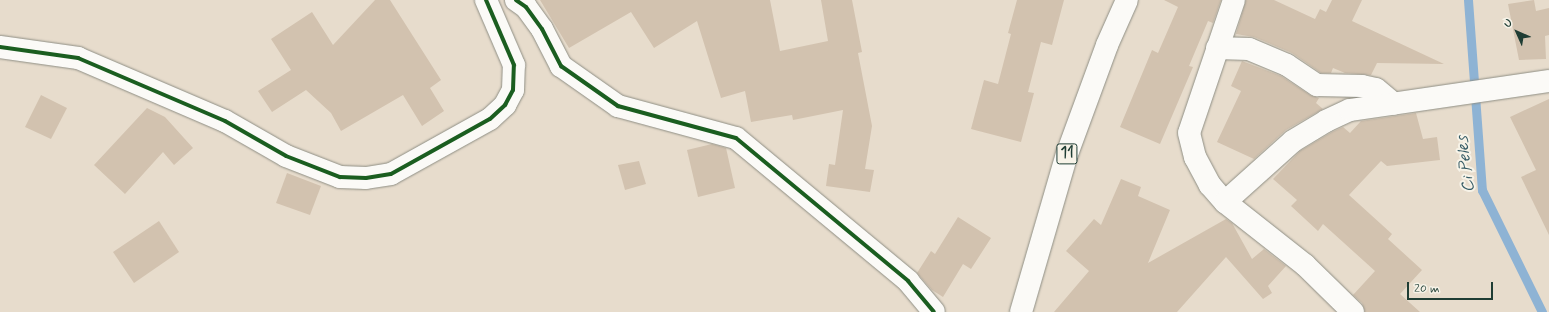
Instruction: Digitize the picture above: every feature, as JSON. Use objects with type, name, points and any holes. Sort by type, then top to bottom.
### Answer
[{"type":"main road","points":[[0,47],[78,58],[224,121],[286,156],[340,177],[366,178],[391,174],[490,119],[505,105],[513,90],[514,65],[486,0]]},
{"type":"main road","points":[[516,0],[526,7],[542,29],[561,66],[618,106],[736,138],[908,281],[934,312]]},
{"type":"main road","name":"11","points":[[1021,312],[1067,154],[1107,45],[1127,0]]},
{"type":"main road","points":[[1234,0],[1189,133],[1195,157],[1210,185],[1225,202],[1305,265],[1353,312]]},
{"type":"main road","points":[[1218,48],[1249,49],[1287,65],[1317,85],[1362,86],[1376,89],[1394,104]]},
{"type":"main road","points":[[1225,202],[1293,141],[1326,120],[1350,110],[1420,101],[1539,81]]},
{"type":"building","points":[[375,0],[390,0],[441,80],[430,88],[444,111],[422,126],[403,95],[341,131],[331,113],[306,90],[272,112],[258,91],[291,70],[271,39],[312,12],[333,45]]},
{"type":"building","points":[[540,0],[770,0],[780,51],[828,41],[821,0],[852,0],[862,52],[858,53],[872,126],[865,169],[874,170],[870,192],[826,186],[829,164],[835,165],[843,110],[793,120],[792,115],[751,122],[745,91],[721,98],[697,21],[654,48],[631,12],[569,48]]},
{"type":"building","points":[[1017,0],[1064,0],[1052,45],[1041,42],[1028,92],[1034,93],[1021,142],[971,129],[984,80],[998,84],[1011,34],[1008,33]]},
{"type":"building","points":[[1164,0],[1221,0],[1213,23],[1208,21],[1189,66],[1193,67],[1160,144],[1120,127],[1152,50],[1158,53],[1178,7]]},
{"type":"building","points":[[1246,0],[1274,0],[1315,19],[1320,9],[1326,12],[1332,0],[1362,0],[1352,21],[1444,64],[1377,63],[1371,75],[1345,73],[1333,68],[1331,73],[1321,73],[1292,53],[1254,37],[1236,34]]},
{"type":"building","points":[[1534,0],[1536,11],[1549,8],[1549,35],[1545,36],[1546,59],[1519,60],[1508,4]]},
{"type":"building","points":[[1242,61],[1281,76],[1310,95],[1319,98],[1316,103],[1323,109],[1286,130],[1254,159],[1217,142],[1241,91],[1231,86]]},
{"type":"building","points":[[41,95],[67,108],[51,139],[25,127]]},
{"type":"building","points":[[1549,99],[1549,235],[1521,177],[1536,170],[1510,117]]},
{"type":"building","points":[[147,108],[165,117],[193,148],[174,165],[163,152],[125,194],[94,165]]},
{"type":"building","points":[[1416,113],[1423,139],[1437,137],[1440,160],[1387,166],[1381,161],[1349,195],[1392,234],[1388,239],[1422,270],[1400,294],[1420,312],[1365,312],[1362,303],[1353,295],[1375,271],[1323,224],[1318,231],[1291,206],[1297,200],[1273,179],[1300,151],[1332,132],[1343,127],[1350,133],[1361,121]]},
{"type":"building","points":[[712,144],[726,148],[735,188],[698,197],[687,150]]},
{"type":"building","points":[[639,161],[646,184],[625,190],[618,165]]},
{"type":"building","points":[[287,173],[321,186],[310,215],[276,203]]},
{"type":"building","points":[[1121,179],[1141,187],[1138,196],[1170,210],[1148,263],[1226,219],[1232,223],[1252,259],[1264,249],[1286,266],[1268,286],[1272,293],[1263,299],[1226,257],[1177,312],[1054,312],[1089,271],[1066,251],[1094,219],[1101,225]]},
{"type":"building","points":[[958,217],[991,238],[971,269],[963,264],[943,297],[932,290],[917,273],[931,251],[935,254]]},
{"type":"building","points":[[159,221],[179,252],[134,283],[113,252]]},
{"type":"waterway","name":"Ci Peles","points":[[1468,0],[1482,190],[1542,312]]},
{"type":"cycle path","points":[[0,47],[78,58],[225,121],[286,156],[340,177],[366,178],[391,174],[490,119],[505,105],[513,90],[514,65],[486,0]]},
{"type":"cycle path","points":[[516,0],[526,7],[542,29],[561,66],[618,106],[736,138],[908,281],[934,312]]}]
